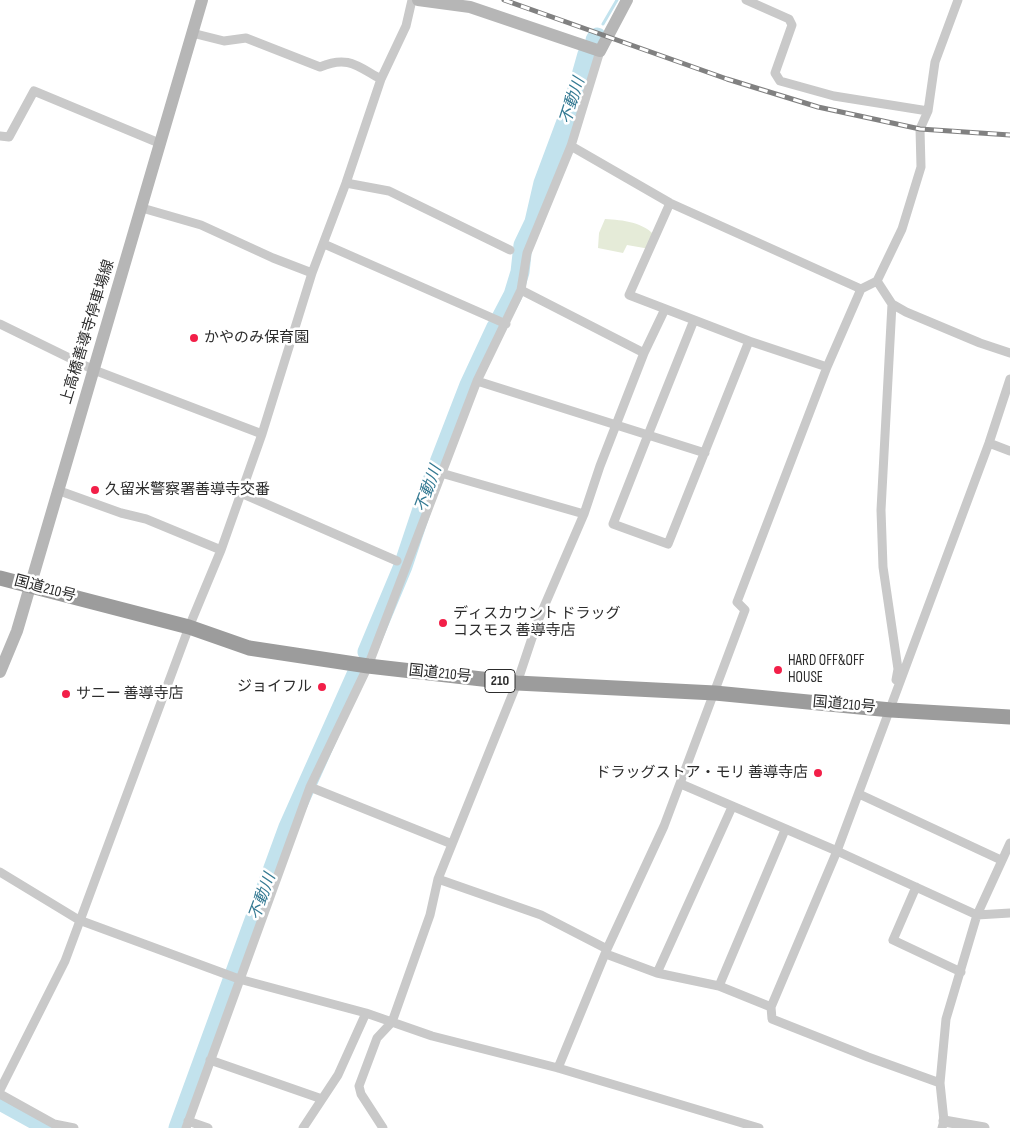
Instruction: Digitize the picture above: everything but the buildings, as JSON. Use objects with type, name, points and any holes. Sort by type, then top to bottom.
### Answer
[{"type":"highway","name":"国道210号","points":[[0,578],[189,627],[249,648],[368,666],[518,682],[715,693],[891,710],[1010,717]]},
{"type":"main road","name":"上高橋善導寺停車場線","points":[[0,672],[17,631],[29,584],[142,208],[159,143],[202,0]]},
{"type":"main road","points":[[418,0],[470,7],[600,51],[627,0]]},
{"type":"street","points":[[0,1090],[65,961],[189,627],[221,550],[262,434],[312,273],[346,183],[381,79],[406,26],[412,0]]},
{"type":"street","points":[[746,0],[789,19],[792,25],[775,73],[780,81],[834,96],[928,111]]},
{"type":"street","points":[[558,1068],[606,952],[664,826],[681,784],[746,610],[737,602],[828,366],[861,289],[877,281],[902,229],[921,167],[920,129],[928,111],[935,62],[958,0]]},
{"type":"street","points":[[192,33],[224,41],[246,38],[320,67],[333,61],[348,61],[381,79]]},
{"type":"street","points":[[208,1128],[187,1124],[210,1060],[235,977],[310,787],[368,666],[477,381],[521,290],[527,253],[571,146],[600,51]]},
{"type":"street","points":[[0,136],[9,137],[34,91],[159,143]]},
{"type":"street","points":[[571,146],[670,203],[861,289]]},
{"type":"street","points":[[346,183],[389,191],[510,250]]},
{"type":"street","points":[[670,203],[629,295],[749,341],[828,366]]},
{"type":"street","points":[[142,208],[201,225],[273,258],[312,273]]},
{"type":"street","points":[[324,244],[506,324]]},
{"type":"street","points":[[877,281],[892,304],[906,312],[980,343],[1010,353]]},
{"type":"street","points":[[521,290],[644,353]]},
{"type":"street","points":[[891,710],[898,669],[883,567],[881,510],[892,304]]},
{"type":"street","points":[[383,1128],[361,1094],[359,1086],[377,1038],[392,1022],[430,915],[438,879],[518,682],[537,623],[584,514],[644,353],[665,309]]},
{"type":"street","points":[[694,320],[613,524],[668,544],[749,341]]},
{"type":"street","points":[[0,324],[94,370],[262,434]]},
{"type":"street","points":[[940,1083],[772,1019],[771,1006],[837,851],[859,794],[989,443],[1010,379]]},
{"type":"street","points":[[477,381],[705,453]]},
{"type":"street","points":[[989,443],[1010,451]]},
{"type":"street","points":[[441,473],[584,514]]},
{"type":"street","points":[[57,490],[121,513],[146,519],[221,550]]},
{"type":"street","points":[[241,493],[397,561]]},
{"type":"street","points":[[681,784],[837,851],[977,915],[1010,913]]},
{"type":"street","points":[[310,787],[452,844]]},
{"type":"street","points":[[859,794],[1001,860]]},
{"type":"street","points":[[657,973],[732,807]]},
{"type":"street","points":[[719,986],[785,830]]},
{"type":"street","points":[[984,1128],[943,1125],[940,1083],[946,1018],[977,915],[1010,844]]},
{"type":"street","points":[[0,872],[79,920],[235,977],[366,1014],[432,1036],[558,1068],[759,1128]]},
{"type":"street","points":[[438,879],[541,915],[606,952],[657,973],[719,986],[771,1006]]},
{"type":"street","points":[[916,887],[892,940],[961,972]]},
{"type":"street","points":[[303,1128],[338,1076],[366,1014]]},
{"type":"street","points":[[210,1060],[322,1099]]},
{"type":"street","points":[[0,1094],[54,1124],[74,1128]]},
{"type":"green space","points":[[605,219],[626,221],[646,228],[656,237],[650,249],[627,245],[623,253],[598,248],[599,233]]},
{"type":"waterway","name":"不動川","points":[[603,24],[617,0]]},
{"type":"waterway","name":"不動川","points":[[501,318],[513,295],[520,272],[523,245],[534,222],[543,183],[574,100],[587,54]]},
{"type":"waterway","name":"不動川","points":[[367,652],[403,566],[428,491],[469,385],[496,327]]},
{"type":"waterway","name":"不動川","points":[[178,1128],[288,827],[358,670]]},
{"type":"waterway","name":"不動川","points":[[0,1101],[49,1128]]},
{"type":"railway","points":[[504,0],[727,79],[818,107],[920,129],[1010,135]]},
{"type":"place","name":"かやのみ保育園","points":[[194,338]]},
{"type":"place","name":"久留米警察署善導寺交番","points":[[95,490]]},
{"type":"place","name":"ディスカウント ドラッグ コスモス 善導寺店","points":[[443,623]]},
{"type":"place","name":"HARD OFF&OFF HOUSE","points":[[778,670]]},
{"type":"place","name":"ジョイフル","points":[[322,687]]},
{"type":"place","name":"サニー 善導寺店","points":[[66,694]]},
{"type":"place","name":"ドラッグストア・モリ 善導寺店","points":[[818,773]]}]
